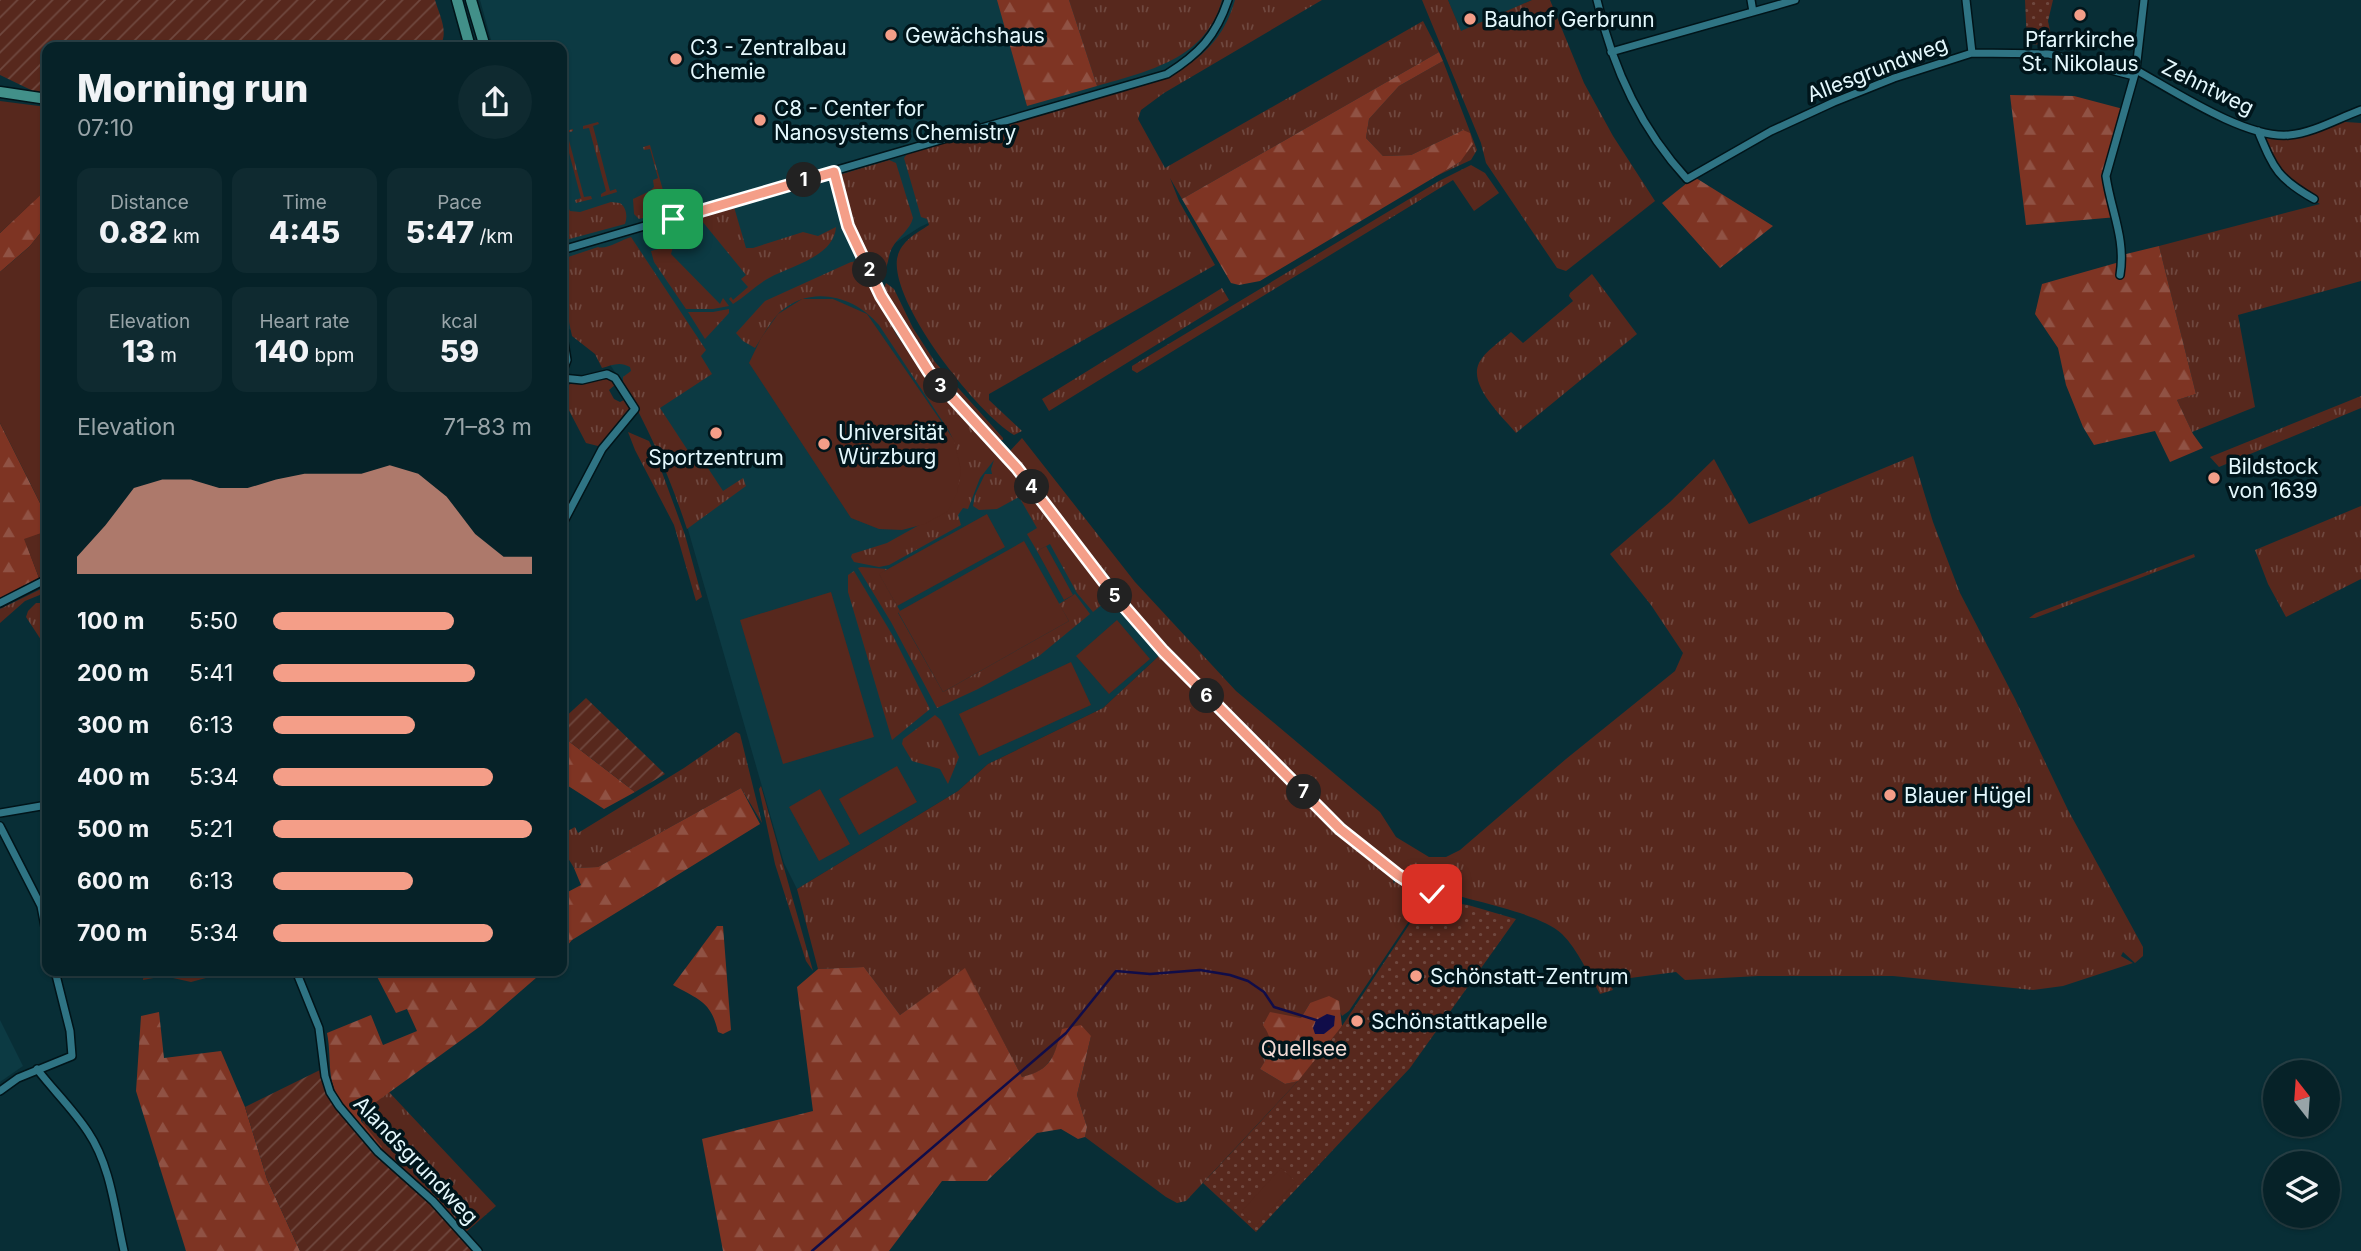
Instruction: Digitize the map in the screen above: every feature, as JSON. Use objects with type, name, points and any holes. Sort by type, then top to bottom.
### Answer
[{"type":"street","points":[[457,0],[469,42]]},
{"type":"street","points":[[471,0],[484,42]]},
{"type":"street","points":[[567,249],[1167,74],[1208,42],[1221,22],[1228,0]]},
{"type":"street","points":[[1597,0],[1611,52],[1795,0]]},
{"type":"street","points":[[1751,0],[1753,12]]},
{"type":"street","points":[[1966,0],[1972,53]]},
{"type":"street","points":[[2120,275],[2123,259],[2117,216],[2106,176],[2135,73],[2144,0]]},
{"type":"street","name":"Allesgrundweg","points":[[1611,52],[1627,92],[1647,127],[1687,179],[1771,131],[1834,102],[1894,78],[1972,53],[2049,54],[2135,73]]},
{"type":"street","name":"Zehntweg","points":[[2135,73],[2212,112],[2258,131],[2270,160],[2286,183],[2314,199]]},
{"type":"street","points":[[0,92],[42,98]]},
{"type":"street","points":[[2258,131],[2296,134],[2361,110]]},
{"type":"street","points":[[834,172],[848,226],[881,296],[904,336],[929,372],[1017,468],[1115,596],[1163,651],[1340,829],[1398,875],[1426,893],[1440,895]]},
{"type":"street","points":[[567,377],[582,380],[607,374],[615,378],[635,409],[602,449],[567,516]]},
{"type":"street","points":[[0,603],[42,582]]},
{"type":"street","points":[[0,813],[42,806]]},
{"type":"street","points":[[0,825],[42,911]]},
{"type":"street","points":[[0,1091],[18,1078],[72,1056],[70,1031],[56,976]]},
{"type":"street","name":"Alandsgrundweg","points":[[298,976],[319,1028],[325,1076],[339,1107],[378,1152],[433,1200],[478,1251]]},
{"type":"street","points":[[37,1069],[75,1112],[101,1157],[124,1251]]},
{"type":"shaded area","name":"Universität Würzburg","points":[[480,0],[1246,0],[1212,58],[990,194],[920,227],[862,264],[896,333],[928,377],[1009,466],[1112,600],[1161,654],[1103,708],[988,764],[958,791],[797,889],[784,863],[687,526],[678,481],[648,422],[609,363],[568,328],[567,42],[492,42]]},
{"type":"shaded area","name":"Bauhof Gerbrunn","points":[[1448,0],[1532,0],[1461,32]]},
{"type":"shaded area","points":[[0,1020],[23,1066],[0,1082]]},
{"type":"green space","points":[[0,0],[435,0],[443,24],[442,42],[42,42],[42,99],[33,99],[31,90],[0,75]]},
{"type":"green space","points":[[997,0],[1069,0],[1097,86],[1027,106]]},
{"type":"green space","points":[[1069,0],[1222,0],[1214,20],[1203,36],[1189,49],[1155,68],[1097,86]]},
{"type":"green space","points":[[1235,0],[1322,0],[1164,93],[1141,110],[1138,119],[1165,168],[1423,21],[1439,52],[1182,199],[1170,178],[1179,201],[1215,265],[989,394],[989,400],[1022,431],[1014,435],[979,405],[959,382],[939,356],[908,302],[899,279],[897,259],[905,243],[929,225],[927,219],[921,217],[904,158],[907,154],[1171,76],[1211,45],[1225,25]]},
{"type":"green space","points":[[1422,0],[1448,0],[1461,31],[1532,0],[1550,0],[1584,83],[1613,136],[1655,201],[1566,271],[1557,268],[1486,163],[1481,143]]},
{"type":"green space","points":[[2025,0],[2053,0],[2048,21],[2053,45],[2027,44]]},
{"type":"green space","points":[[1439,52],[1443,61],[1399,86],[1369,119],[1366,138],[1383,156],[1411,155],[1463,130],[1470,133],[1473,144],[1460,162],[1260,281],[1239,285],[1231,283],[1182,199]]},
{"type":"green space","points":[[1443,61],[1477,150],[1471,160],[1434,177],[1460,162],[1463,130],[1411,155],[1383,156],[1366,138],[1369,119],[1399,86]]},
{"type":"green space","points":[[2010,95],[2074,96],[2127,110],[2106,176],[2117,217],[2026,225]]},
{"type":"green space","points":[[0,101],[42,106],[42,194],[0,233]]},
{"type":"green space","points":[[2331,121],[2361,123],[2361,281],[2238,315],[2255,407],[2192,432],[2177,400],[2196,394],[2159,246],[2320,204],[2286,183],[2258,130],[2286,135]]},
{"type":"green space","points":[[598,122],[599,124],[593,126],[610,191],[616,189],[617,192],[601,197],[606,191],[589,128],[583,129],[583,126]]},
{"type":"green space","points":[[567,133],[584,197],[591,196],[592,199],[576,203],[575,200],[581,198],[567,145]]},
{"type":"green space","points":[[650,145],[669,211],[639,219],[634,214],[633,199],[650,191],[654,187],[653,180],[658,178],[650,149],[644,150],[643,147]]},
{"type":"green space","points":[[889,160],[896,163],[913,218],[892,248],[884,271],[875,271],[853,225],[839,177]]},
{"type":"green space","points":[[1471,165],[1485,173],[1499,193],[1474,211],[1453,180],[1137,373],[1132,370],[1132,366],[1439,181]]},
{"type":"green space","points":[[1696,178],[1773,226],[1720,268],[1662,203]]},
{"type":"green space","points":[[42,193],[42,231],[30,246],[0,272],[0,233]]},
{"type":"green space","points":[[611,202],[620,203],[626,215],[625,224],[567,240],[567,205],[570,211],[580,212]]},
{"type":"green space","points":[[734,207],[746,248],[803,232],[818,236],[836,227],[828,246],[819,253],[769,278],[733,304],[729,299],[731,297],[733,300],[748,287],[741,279],[746,275],[702,221],[698,229],[692,224],[678,229],[682,234],[676,236],[674,230],[654,236],[655,242],[648,239],[646,233]]},
{"type":"green space","points":[[42,231],[42,507],[0,423],[0,272],[29,247]]},
{"type":"green space","points":[[631,237],[706,350],[701,356],[712,374],[660,408],[698,466],[704,462],[723,491],[743,478],[746,486],[687,529],[659,455],[623,384],[623,377],[631,371],[630,367],[619,364],[602,368],[595,354],[572,336],[567,312],[567,257]]},
{"type":"green space","points":[[2159,246],[2196,394],[2177,400],[2193,434],[2203,448],[2170,462],[2155,431],[2094,445],[2083,427],[2066,385],[2058,348],[2035,314],[2042,284],[2123,261],[2122,255]]},
{"type":"green space","points":[[673,247],[671,254],[720,304],[723,298],[729,306],[686,309],[654,262],[651,251]]},
{"type":"green space","points":[[860,261],[896,334],[928,377],[1009,466],[1110,598],[1093,612],[1077,593],[1050,544],[1037,551],[1027,534],[1037,528],[1019,497],[997,509],[979,510],[973,506],[985,474],[992,474],[994,460],[980,478],[968,509],[963,508],[958,515],[961,525],[889,565],[879,567],[854,562],[852,554],[887,543],[921,524],[954,441],[949,431],[879,325],[858,307],[845,301],[819,296],[792,303],[776,316],[755,348],[736,333],[765,301],[851,262]]},
{"type":"green space","points":[[1592,274],[1637,334],[1516,433],[1482,391],[1477,372],[1479,363],[1489,350],[1511,332],[1523,343],[1573,301],[1570,293]]},
{"type":"green space","points":[[886,283],[894,289],[913,328],[935,362],[1003,440],[998,440],[949,386],[921,350],[896,311],[884,288]]},
{"type":"green space","points":[[1222,288],[1229,300],[1049,411],[1042,399]]},
{"type":"green space","points":[[802,299],[833,299],[867,314],[954,440],[961,471],[957,493],[948,511],[925,524],[902,530],[879,529],[851,518],[749,363],[761,338],[778,314]]},
{"type":"green space","points":[[729,309],[729,313],[705,339],[688,312],[713,312]]},
{"type":"green space","points":[[608,379],[616,384],[609,390],[614,399],[620,402],[626,399],[631,409],[602,447],[586,443],[567,407],[567,387],[570,384]]},
{"type":"green space","points":[[2361,396],[2361,408],[2219,467],[2210,457]]},
{"type":"green space","points":[[0,423],[42,507],[42,533],[25,540],[39,578],[0,598]]},
{"type":"green space","points":[[628,432],[649,441],[656,456],[685,535],[702,597],[696,601],[674,525]]},
{"type":"green space","points":[[1022,438],[1135,582],[1236,691],[1380,812],[1396,837],[1429,857],[1446,857],[1460,850],[1566,759],[1675,671],[1683,653],[1651,605],[1610,554],[1714,459],[1749,524],[1913,456],[1933,522],[1960,593],[2068,810],[2143,947],[2143,956],[2135,963],[2123,952],[2121,956],[2133,963],[2063,986],[2033,990],[1893,976],[1758,976],[1685,980],[1676,972],[1615,980],[1610,983],[1613,990],[1600,994],[1573,947],[1551,926],[1520,913],[1422,884],[1390,864],[1350,830],[1165,646],[1009,452]]},
{"type":"green space","points":[[2361,506],[2361,579],[2286,617],[2268,584],[2255,550]]},
{"type":"green space","points":[[987,514],[1005,547],[897,606],[879,574]]},
{"type":"green space","points":[[42,533],[42,577],[39,578],[24,539]]},
{"type":"green space","points":[[1024,541],[1069,621],[943,692],[898,612]]},
{"type":"green space","points":[[1046,546],[1073,595],[1064,600],[1037,551]]},
{"type":"green space","points":[[2194,554],[2195,557],[2029,618],[2036,613]]},
{"type":"green space","points":[[858,568],[887,569],[880,575],[900,611],[898,613],[943,692],[1069,621],[1059,604],[1075,594],[1090,614],[1039,656],[937,708],[891,622]]},
{"type":"green space","points":[[854,571],[893,636],[930,709],[892,740],[848,592],[848,575]]},
{"type":"green space","points":[[42,588],[42,594],[25,601],[0,623],[0,609]]},
{"type":"green space","points":[[831,592],[874,737],[783,764],[740,620]]},
{"type":"green space","points":[[36,603],[42,603],[42,641],[26,617]]},
{"type":"green space","points":[[1117,620],[1150,659],[1109,694],[1076,656]]},
{"type":"green space","points":[[1161,654],[1302,797],[1392,877],[1394,884],[1396,879],[1421,897],[1417,909],[1349,1011],[1342,1016],[1339,1010],[1310,1003],[1301,1018],[1292,1017],[1270,1034],[1270,1054],[1260,1069],[1285,1084],[1298,1081],[1186,1201],[1177,1203],[1085,1137],[1087,1127],[1077,1095],[1091,1036],[1056,1050],[1043,1068],[1022,1077],[965,969],[900,1015],[864,967],[818,969],[797,889],[958,791],[988,764],[1103,708]]},
{"type":"green space","points":[[1071,662],[1091,705],[979,756],[959,714]]},
{"type":"green space","points":[[586,698],[665,774],[635,792],[567,740],[567,715]]},
{"type":"green space","points":[[935,715],[941,720],[959,757],[948,784],[940,769],[912,761],[902,744],[903,739]]},
{"type":"green space","points":[[736,732],[740,734],[762,823],[741,788],[598,867],[574,868],[567,856],[567,831],[575,827],[578,833],[684,768]]},
{"type":"green space","points":[[567,740],[635,792],[604,809],[567,785]]},
{"type":"green space","points":[[897,766],[917,802],[859,835],[839,799]]},
{"type":"green space","points":[[761,786],[813,971],[806,961],[775,864],[759,789]]},
{"type":"green space","points":[[741,788],[760,824],[572,940],[567,946],[567,892],[581,885],[574,868],[598,867]]},
{"type":"green space","points":[[820,789],[850,844],[819,861],[789,807]]},
{"type":"green space","points":[[1426,899],[1468,905],[1516,919],[1410,1068],[1256,1232],[1203,1183],[1298,1081],[1342,1026]]},
{"type":"green space","points":[[717,926],[723,926],[731,1030],[723,1034],[718,1032],[712,1014],[703,1002],[673,985]]},
{"type":"green space","points":[[864,967],[900,1015],[965,968],[1022,1077],[1046,1066],[1057,1047],[1062,1029],[1081,1025],[1091,1036],[1077,1095],[1087,1127],[1085,1137],[1078,1139],[1061,1129],[1037,1133],[987,1181],[942,1181],[889,1251],[723,1251],[702,1139],[813,1111],[797,987],[818,969]]},
{"type":"green space","points":[[143,976],[164,976],[143,980]]},
{"type":"green space","points":[[164,976],[213,976],[191,982]]},
{"type":"green space","points":[[377,976],[538,976],[482,1025],[361,1113],[361,1121],[382,1147],[380,1150],[338,1098],[331,1077],[327,1033],[371,1015],[383,1045],[417,1031],[407,1009],[396,1013]]},
{"type":"green space","name":"Quellsee","points":[[1329,996],[1339,1001],[1342,1026],[1308,1079],[1285,1084],[1260,1069],[1270,1047],[1263,1025],[1270,1012],[1301,1018],[1310,1003]]},
{"type":"green space","points":[[159,1012],[164,1058],[221,1051],[245,1107],[267,1179],[300,1251],[186,1251],[136,1091],[141,1016]]},
{"type":"green space","points":[[322,1069],[330,1097],[375,1154],[460,1230],[475,1251],[300,1251],[267,1179],[245,1107]]},
{"type":"green space","points":[[389,1092],[496,1206],[466,1232],[388,1157],[364,1125],[361,1113]]},
{"type":"green space","points":[[1281,1168],[1296,1182],[1256,1226],[1241,1212]]},
{"type":"water","points":[[1327,1014],[1335,1016],[1334,1026],[1324,1034],[1315,1034],[1313,1028],[1316,1020]]},
{"type":"waterway","points":[[812,1251],[1066,1033],[1116,971],[1150,974],[1200,970],[1230,975],[1248,981],[1264,992],[1274,1007],[1316,1020]]},
{"type":"place","name":"Pfarrkirche St. Nikolaus","points":[[2080,15]]},
{"type":"place","name":"Bauhof Gerbrunn","points":[[1470,19]]},
{"type":"place","name":"Gewächshaus","points":[[891,35]]},
{"type":"place","name":"C3 - Zentralbau Chemie","points":[[676,59]]},
{"type":"place","name":"C8 - Center for Nanosystems Chemistry","points":[[760,120]]},
{"type":"place","name":"Sportzentrum","points":[[716,433]]},
{"type":"place","name":"Universität Würzburg","points":[[824,444]]},
{"type":"place","name":"Bildstock von 1639","points":[[2214,478]]},
{"type":"place","name":"Blauer Hügel","points":[[1890,795]]},
{"type":"place","name":"Schönstatt-Zentrum","points":[[1416,976]]},
{"type":"place","name":"Schönstattkapelle","points":[[1357,1021]]},
{"type":"route","points":[[673,219],[834,172],[848,226],[881,296],[929,372],[1017,468],[1115,596],[1163,651],[1340,829],[1398,875],[1432,894]]}]
